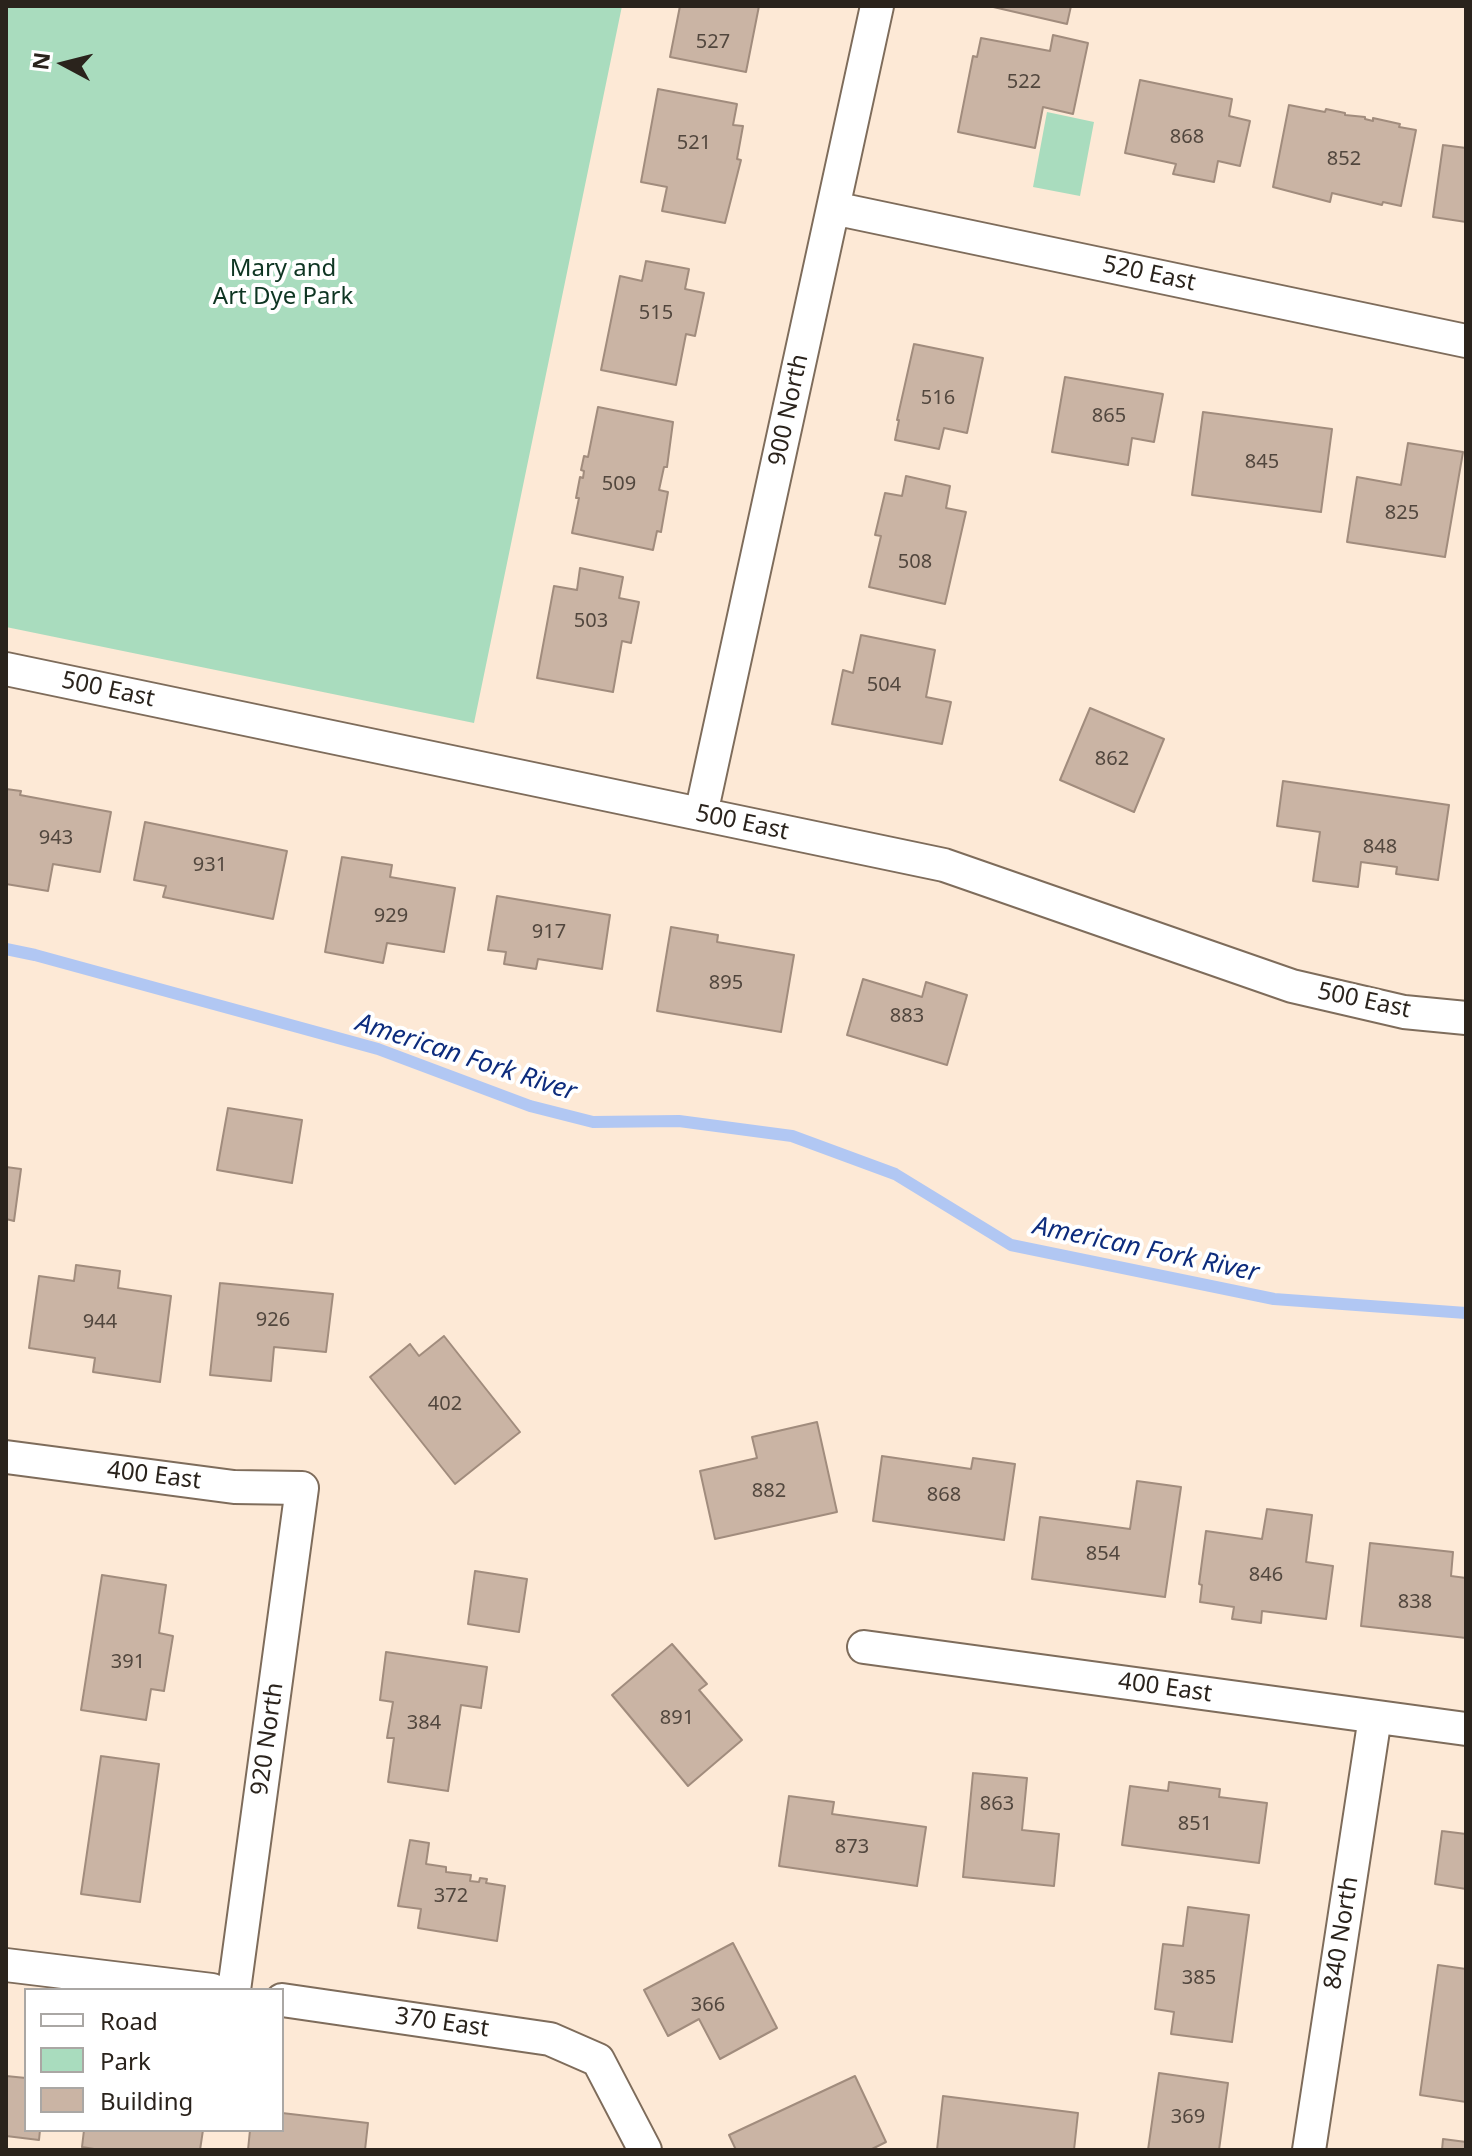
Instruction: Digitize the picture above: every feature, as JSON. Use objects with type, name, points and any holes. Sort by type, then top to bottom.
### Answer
[{"type":"street","name":"900 North","points":[[701,814],[877,6]]},
{"type":"street","name":"520 East","points":[[833,208],[1466,341]]},
{"type":"street","name":"500 East","points":[[6,669],[944,865],[1292,986],[1404,1012],[1466,1018]]},
{"type":"street","name":"400 East","points":[[6,1457],[234,1487],[302,1488]]},
{"type":"street","name":"920 North","points":[[234,1988],[302,1488]]},
{"type":"street","name":"400 East","points":[[864,1647],[1466,1729]]},
{"type":"street","name":"840 North","points":[[1309,2150],[1375,1717]]},
{"type":"street","points":[[6,1965],[196,1988]]},
{"type":"street","name":"370 East","points":[[284,2000],[550,2039],[598,2060],[645,2150]]},
{"type":"green space","name":"Mary and Art Dye Park","points":[[6,6],[622,6],[474,723],[6,627]]},
{"type":"green space","points":[[1047,112],[1094,122],[1080,196],[1033,187]]},
{"type":"building","points":[[680,6],[759,6],[746,72],[670,57]]},
{"type":"building","points":[[989,6],[1071,6],[1067,24]]},
{"type":"building","points":[[1053,35],[1088,43],[1073,114],[1043,107],[1035,148],[958,132],[973,56],[977,57],[981,38],[1050,51]]},
{"type":"building","points":[[1140,80],[1232,99],[1229,116],[1250,121],[1240,166],[1218,161],[1214,182],[1173,174],[1176,164],[1125,153]]},
{"type":"building","points":[[658,89],[737,104],[733,125],[743,126],[737,159],[741,160],[725,223],[662,211],[667,187],[641,182]]},
{"type":"building","points":[[1289,105],[1325,112],[1326,109],[1373,121],[1373,118],[1416,130],[1401,206],[1383,202],[1382,205],[1332,193],[1330,202],[1273,187]]},
{"type":"building","points":[[1443,145],[1466,148],[1466,222],[1433,217]]},
{"type":"building","points":[[646,261],[689,269],[685,289],[704,293],[695,336],[686,334],[676,385],[601,370],[620,276],[642,281]]},
{"type":"building","points":[[914,344],[983,358],[967,433],[944,428],[939,449],[895,440]]},
{"type":"building","points":[[1065,377],[1163,394],[1154,442],[1132,438],[1128,465],[1052,452]]},
{"type":"building","points":[[598,407],[673,422],[667,467],[664,467],[659,490],[668,492],[661,532],[657,531],[653,550],[572,533],[580,477],[583,478],[584,471],[581,470],[584,456],[588,457]]},
{"type":"building","points":[[1203,412],[1332,429],[1321,512],[1192,495]]},
{"type":"building","points":[[1408,443],[1463,452],[1445,557],[1347,542],[1357,477],[1401,485]]},
{"type":"building","points":[[906,476],[950,486],[946,508],[966,512],[945,604],[869,587],[881,536],[875,535],[885,493],[902,496]]},
{"type":"building","points":[[580,568],[623,577],[619,598],[639,602],[631,643],[622,641],[613,692],[537,678],[554,586],[577,590]]},
{"type":"building","points":[[861,635],[935,650],[926,697],[951,702],[942,744],[832,724],[843,670],[853,673]]},
{"type":"building","points":[[1090,708],[1164,739],[1134,812],[1060,780]]},
{"type":"building","points":[[1283,781],[1449,805],[1438,880],[1396,874],[1397,867],[1361,862],[1358,887],[1313,881],[1320,832],[1277,826]]},
{"type":"building","points":[[6,789],[21,791],[20,795],[111,812],[100,872],[53,864],[48,891],[6,884]]},
{"type":"building","points":[[145,822],[287,851],[273,919],[163,897],[166,886],[134,880]]},
{"type":"building","points":[[342,857],[392,865],[390,877],[455,888],[444,952],[387,943],[383,963],[325,952]]},
{"type":"building","points":[[497,896],[610,915],[602,969],[538,959],[536,969],[504,964],[506,952],[488,950]]},
{"type":"building","points":[[671,927],[718,935],[717,942],[794,955],[781,1032],[657,1011]]},
{"type":"building","points":[[863,979],[922,997],[926,982],[967,995],[947,1065],[847,1035]]},
{"type":"building","points":[[228,1108],[302,1120],[292,1183],[217,1170]]},
{"type":"building","points":[[6,1167],[21,1169],[14,1221],[6,1219]]},
{"type":"building","points":[[76,1265],[120,1271],[118,1288],[171,1296],[160,1382],[93,1372],[95,1358],[29,1348],[39,1276],[74,1281]]},
{"type":"building","points":[[220,1283],[333,1294],[326,1352],[274,1347],[271,1381],[210,1375]]},
{"type":"building","points":[[444,1336],[520,1432],[455,1484],[370,1377],[410,1344],[419,1356]]},
{"type":"building","points":[[817,1422],[837,1512],[715,1539],[700,1471],[757,1458],[752,1437]]},
{"type":"building","points":[[882,1456],[971,1469],[973,1458],[1015,1464],[1004,1540],[873,1521]]},
{"type":"building","points":[[1137,1481],[1181,1487],[1165,1597],[1032,1579],[1040,1517],[1130,1529]]},
{"type":"building","points":[[1267,1509],[1312,1515],[1306,1562],[1333,1566],[1326,1619],[1262,1611],[1261,1623],[1232,1619],[1234,1607],[1200,1602],[1202,1585],[1199,1584],[1206,1531],[1262,1539]]},
{"type":"building","points":[[1370,1543],[1453,1552],[1451,1576],[1466,1578],[1466,1638],[1361,1626]]},
{"type":"building","points":[[475,1571],[527,1579],[519,1632],[468,1624]]},
{"type":"building","points":[[102,1575],[166,1585],[159,1633],[173,1636],[164,1691],[151,1689],[146,1720],[81,1710]]},
{"type":"building","points":[[672,1644],[707,1684],[699,1690],[742,1740],[688,1786],[612,1695]]},
{"type":"building","points":[[386,1652],[487,1667],[481,1708],[461,1705],[448,1791],[388,1782],[394,1738],[387,1738],[393,1702],[380,1700]]},
{"type":"building","points":[[101,1756],[159,1764],[140,1902],[81,1894]]},
{"type":"building","points":[[973,1773],[1027,1778],[1022,1830],[1059,1834],[1054,1886],[963,1877]]},
{"type":"building","points":[[1169,1782],[1220,1789],[1219,1797],[1267,1803],[1259,1863],[1122,1845],[1130,1786],[1168,1791]]},
{"type":"building","points":[[789,1796],[834,1802],[832,1814],[926,1827],[917,1886],[779,1866]]},
{"type":"building","points":[[1442,1831],[1466,1834],[1466,1889],[1435,1884]]},
{"type":"building","points":[[410,1840],[429,1843],[426,1864],[446,1867],[446,1872],[471,1875],[470,1881],[487,1879],[486,1883],[505,1886],[497,1941],[418,1928],[421,1909],[398,1906]]},
{"type":"building","points":[[1188,1907],[1249,1915],[1232,2042],[1171,2034],[1174,2012],[1155,2009],[1163,1944],[1183,1946]]},
{"type":"building","points":[[733,1943],[777,2028],[720,2059],[699,2019],[668,2036],[644,1990]]},
{"type":"building","points":[[1438,1965],[1466,1969],[1466,2102],[1420,2095]]},
{"type":"building","points":[[1159,2073],[1228,2083],[1219,2150],[1148,2150]]},
{"type":"building","points":[[6,2076],[24,2078],[24,2132],[40,2132],[39,2140],[6,2136]]},
{"type":"building","points":[[855,2076],[886,2142],[870,2150],[736,2150],[729,2135]]},
{"type":"building","points":[[943,2096],[1078,2113],[1074,2150],[937,2150]]},
{"type":"building","points":[[284,2113],[368,2123],[365,2150],[248,2150],[250,2132],[284,2132]]},
{"type":"building","points":[[84,2132],[203,2132],[200,2150],[100,2150],[82,2147]]},
{"type":"building","points":[[1443,2139],[1466,2142],[1466,2150],[1442,2150]]},
{"type":"waterway","name":"American Fork River","points":[[6,949],[378,1049],[530,1106],[593,1122],[679,1121],[792,1136],[895,1174],[1011,1245],[1274,1299],[1466,1313]]}]
